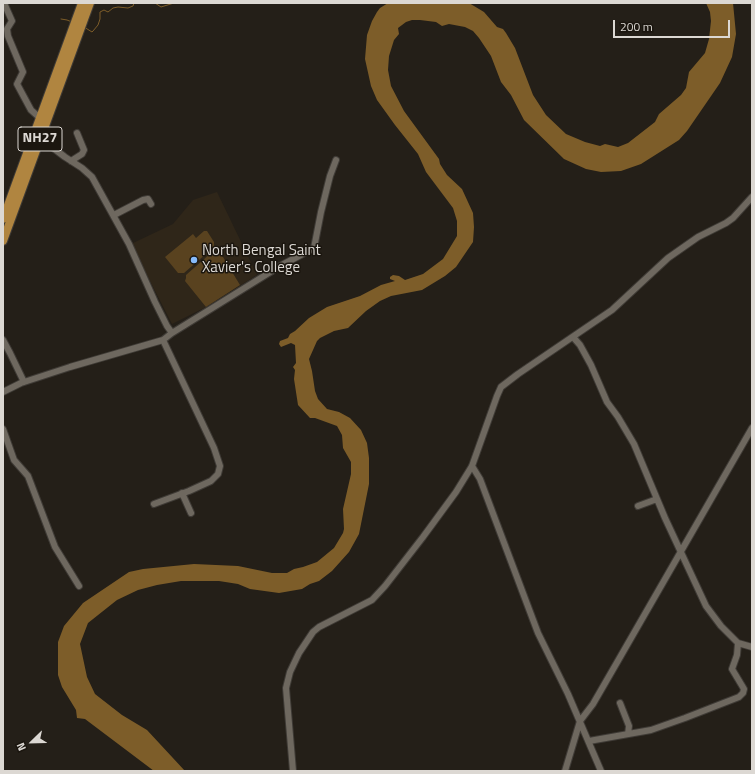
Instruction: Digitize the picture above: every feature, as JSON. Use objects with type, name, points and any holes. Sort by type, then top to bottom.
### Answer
[{"type":"highway","name":"NH27","points":[[79,22],[82,3]]},
{"type":"highway","name":"NH27","points":[[3,220],[40,118],[79,22],[90,3]]},
{"type":"highway","name":"NH27","points":[[3,241],[40,138],[74,35]]},
{"type":"street","points":[[4,3],[12,21],[7,30],[8,36],[22,72],[17,84],[31,110],[40,118]]},
{"type":"street","points":[[71,161],[82,154],[84,150],[77,133]]},
{"type":"street","points":[[40,138],[82,168],[92,177],[129,244],[155,302],[172,333]]},
{"type":"street","points":[[3,392],[24,382],[163,340],[280,266],[314,248],[330,176],[336,160]]},
{"type":"street","points":[[293,771],[286,688],[290,672],[298,653],[313,632],[319,627],[366,604],[378,594],[451,499],[472,466],[497,396],[502,387],[518,374],[598,321],[623,302],[647,277],[675,253],[698,237],[733,218],[752,197]]},
{"type":"street","points":[[114,215],[143,200],[148,199],[152,204]]},
{"type":"street","points":[[573,337],[591,365],[607,402],[634,444],[657,499],[706,606],[721,626],[738,643],[752,647]]},
{"type":"street","points":[[3,340],[24,382]]},
{"type":"street","points":[[154,504],[211,481],[218,474],[220,466],[214,448],[163,340]]},
{"type":"street","points":[[565,771],[580,721],[593,704],[752,428]]},
{"type":"street","points":[[3,429],[14,460],[28,476],[56,547],[79,586]]},
{"type":"street","points":[[472,466],[480,479],[538,633],[580,721],[601,771]]},
{"type":"street","points":[[182,493],[191,513]]},
{"type":"street","points":[[638,506],[657,499]]},
{"type":"street","points":[[589,741],[651,730],[739,697],[744,690],[732,669],[737,655],[738,643]]},
{"type":"street","points":[[620,703],[629,726],[628,734]]},
{"type":"shaded area","points":[[388,3],[469,3],[484,12],[497,27],[503,29],[506,33],[515,48],[533,95],[546,115],[566,134],[585,142],[600,146],[605,144],[618,147],[628,143],[655,122],[659,114],[681,95],[686,88],[689,72],[705,53],[709,39],[711,21],[710,12],[706,3],[733,3],[736,34],[732,57],[720,83],[687,131],[679,140],[641,164],[621,171],[601,172],[586,169],[564,159],[524,120],[511,95],[501,82],[491,56],[473,31],[465,27],[449,24],[442,26],[436,22],[420,20],[406,22],[398,28],[399,34],[394,40],[389,56],[388,70],[391,86],[404,111],[439,159],[440,164],[447,175],[462,189],[473,213],[473,242],[456,267],[445,276],[422,290],[391,296],[380,301],[366,311],[348,328],[334,331],[320,338],[317,341],[309,359],[318,399],[327,409],[339,412],[350,418],[361,430],[367,443],[369,458],[369,484],[359,534],[349,552],[332,571],[319,581],[302,589],[279,593],[250,589],[238,584],[219,581],[181,581],[157,585],[138,590],[117,600],[88,623],[80,644],[87,677],[95,694],[122,715],[147,730],[185,771],[154,771],[85,719],[77,718],[76,710],[62,687],[58,675],[58,642],[64,626],[83,603],[129,572],[143,569],[194,564],[238,566],[272,573],[287,573],[294,569],[317,562],[334,548],[344,529],[343,509],[351,474],[351,462],[343,448],[342,435],[337,426],[315,418],[310,418],[298,405],[294,379],[295,370],[293,367],[296,363],[295,345],[291,343],[281,347],[279,344],[280,341],[288,338],[290,334],[309,318],[327,307],[360,296],[381,285],[395,281],[390,279],[393,275],[399,276],[405,280],[423,274],[443,259],[457,236],[457,221],[453,208],[426,172],[418,154],[377,100],[371,86],[365,59],[367,35],[377,12]]},
{"type":"shaded area","name":"North Bengal Saint Xavier's College","points":[[217,192],[257,275],[206,307],[172,324],[131,244],[173,224],[193,200]]},
{"type":"shaded area","points":[[204,231],[207,231],[214,242],[214,247],[184,273],[178,273],[165,257],[193,234],[196,238]]},
{"type":"shaded area","points":[[211,253],[218,253],[223,257],[240,285],[206,307],[185,281],[186,275]]},
{"type":"waterway","points":[[84,27],[92,32],[98,25],[100,12],[104,10],[108,12],[113,8],[118,7],[128,8],[133,6],[134,3]]},
{"type":"waterway","points":[[155,3],[161,7],[174,3]]},
{"type":"waterway","points":[[61,19],[72,22]]},
{"type":"place","name":"North Bengal Saint Xavier's College","points":[[194,260]]}]
